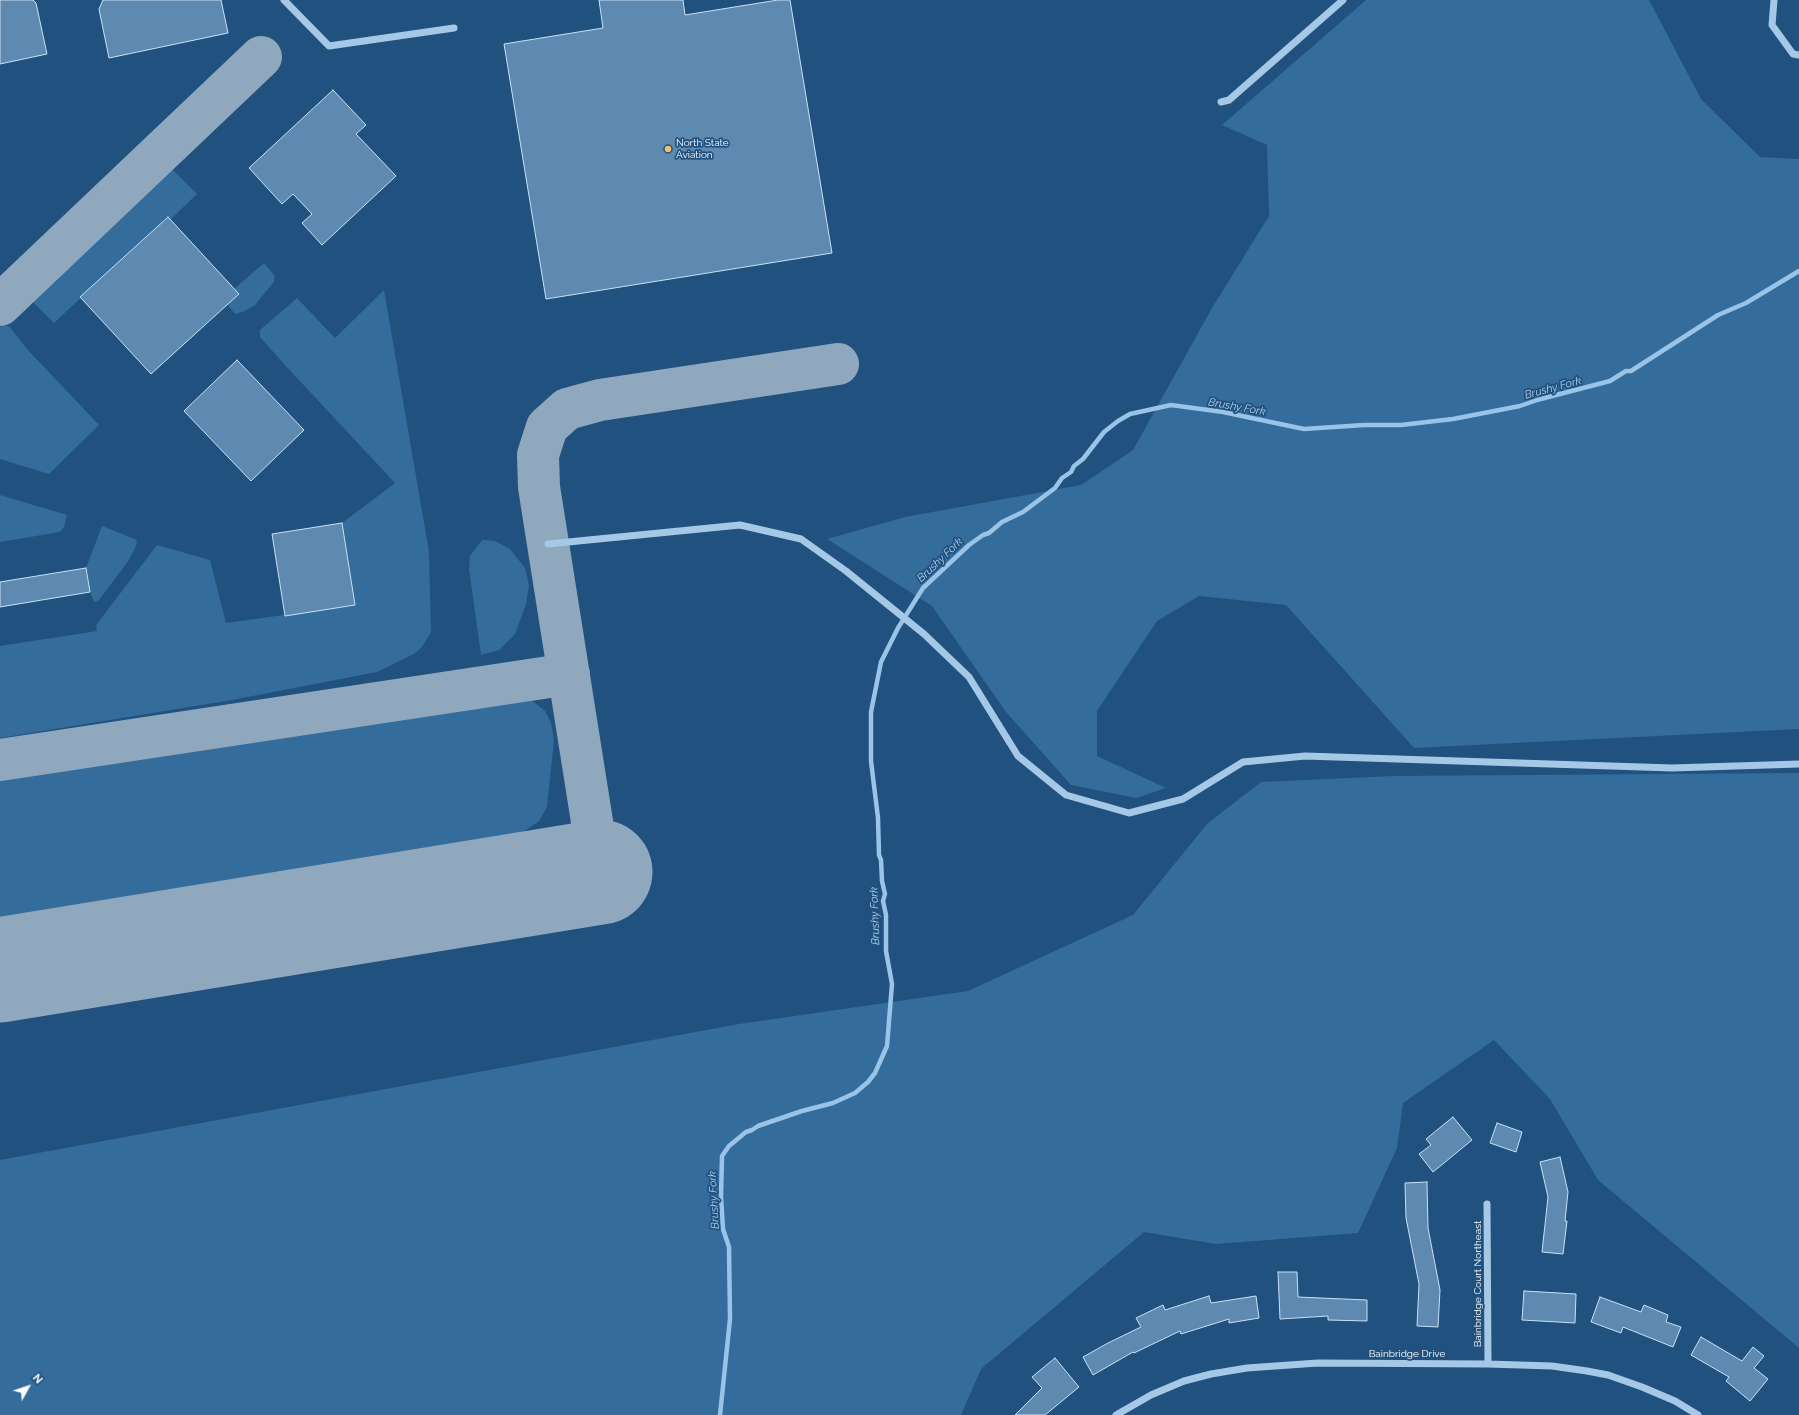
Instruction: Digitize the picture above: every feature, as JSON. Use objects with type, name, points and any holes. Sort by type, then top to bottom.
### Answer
[{"type":"street","points":[[284,0],[329,46],[454,28]]},
{"type":"street","points":[[1221,102],[1229,100],[1343,0]]},
{"type":"street","points":[[1774,0],[1772,25],[1793,54],[1799,55]]},
{"type":"street","points":[[548,544],[740,525],[801,539],[846,571],[924,634],[969,677],[1018,756],[1066,795],[1129,813],[1183,799],[1243,762],[1305,756],[1672,768],[1799,764]]},
{"type":"street","name":"Bainbridge Court Northeast","points":[[1487,1204],[1488,1364]]},
{"type":"street","name":"Bainbridge Drive","points":[[1116,1415],[1152,1395],[1184,1381],[1247,1368],[1318,1363],[1552,1366],[1608,1375],[1675,1401],[1698,1415]]},
{"type":"shaded area","points":[[1366,0],[1649,0],[1701,99],[1760,157],[1799,159],[1799,729],[1414,748],[1286,605],[1199,596],[1157,621],[1097,711],[1097,756],[1166,788],[1136,798],[1071,785],[1006,712],[932,606],[827,539],[905,517],[1081,485],[1133,450],[1212,308],[1269,216],[1267,145],[1222,125]]},
{"type":"shaded area","points":[[169,166],[197,194],[170,220],[167,217],[54,323],[28,297]]},
{"type":"shaded area","points":[[264,263],[275,276],[274,282],[255,305],[245,311],[235,314],[227,304],[234,289]]},
{"type":"shaded area","points":[[384,290],[429,552],[431,632],[422,647],[414,654],[377,672],[232,700],[0,738],[0,646],[97,631],[96,625],[157,545],[210,560],[226,623],[355,605],[342,523],[395,483],[260,337],[260,330],[297,298],[335,338]]},
{"type":"shaded area","points":[[4,325],[10,327],[26,348],[99,425],[49,474],[0,459],[0,327]]},
{"type":"shaded area","points":[[0,495],[67,515],[64,527],[60,532],[0,542]]},
{"type":"shaded area","points":[[102,526],[137,540],[136,546],[129,560],[99,600],[94,602],[90,592],[86,568]]},
{"type":"shaded area","points":[[482,540],[495,541],[510,549],[525,568],[529,585],[526,604],[515,634],[499,650],[481,655],[469,569],[470,556]]},
{"type":"shaded area","points":[[492,696],[530,699],[545,711],[551,723],[554,740],[547,807],[539,821],[520,834],[0,919],[0,775]]},
{"type":"shaded area","points":[[1799,773],[1799,1348],[1598,1180],[1550,1099],[1494,1040],[1403,1103],[1397,1148],[1358,1233],[1216,1244],[1144,1232],[981,1369],[961,1415],[0,1415],[0,1160],[739,1024],[968,991],[1133,915],[1207,824],[1261,782],[1393,776]]},
{"type":"building","points":[[0,0],[33,0],[36,3],[47,54],[0,64]]},
{"type":"building","points":[[103,0],[221,0],[228,33],[109,58],[99,9]]},
{"type":"building","name":"North State Aviation","points":[[599,0],[683,0],[685,15],[778,0],[790,0],[832,253],[546,299],[504,44],[603,28]]},
{"type":"building","points":[[333,90],[366,125],[356,134],[396,176],[322,245],[302,223],[312,214],[293,194],[282,204],[249,168]]},
{"type":"building","points":[[168,217],[239,294],[151,374],[80,297]]},
{"type":"building","points":[[237,360],[304,430],[251,481],[184,411]]},
{"type":"building","points":[[342,523],[355,605],[285,616],[272,534]]},
{"type":"building","points":[[86,568],[90,592],[0,607],[0,582]]},
{"type":"building","points":[[1453,1117],[1472,1140],[1433,1172],[1419,1154],[1431,1145],[1426,1139]]},
{"type":"building","points":[[1497,1123],[1522,1132],[1516,1152],[1490,1143]]},
{"type":"building","points":[[1560,1157],[1568,1192],[1565,1221],[1567,1221],[1563,1254],[1542,1252],[1548,1197],[1540,1162]]},
{"type":"building","points":[[1427,1182],[1428,1228],[1440,1290],[1438,1327],[1417,1326],[1419,1284],[1406,1218],[1405,1183]]},
{"type":"building","points":[[1278,1272],[1297,1272],[1298,1297],[1367,1300],[1367,1321],[1328,1320],[1328,1316],[1280,1319]]},
{"type":"building","points":[[1524,1291],[1576,1294],[1575,1323],[1522,1320]]},
{"type":"building","points":[[1209,1296],[1211,1303],[1256,1296],[1259,1318],[1229,1323],[1229,1319],[1181,1334],[1180,1331],[1134,1353],[1133,1352],[1093,1375],[1083,1357],[1141,1327],[1136,1318],[1163,1305],[1165,1310]]},
{"type":"building","points":[[1600,1297],[1641,1312],[1644,1305],[1668,1315],[1666,1322],[1681,1327],[1673,1347],[1623,1327],[1621,1333],[1591,1322]]},
{"type":"building","points":[[1701,1337],[1742,1361],[1753,1347],[1764,1356],[1754,1368],[1768,1379],[1750,1401],[1726,1381],[1729,1377],[1691,1355]]},
{"type":"building","points":[[1055,1358],[1079,1387],[1045,1415],[1015,1415],[1042,1388],[1032,1377]]},
{"type":"waterway","name":"Brushy Fork","points":[[720,1415],[730,1319],[729,1247],[723,1229],[721,1197],[722,1156],[729,1146],[746,1132],[758,1126],[802,1111],[833,1103],[855,1093],[868,1082],[875,1073],[887,1046],[892,984],[886,951],[886,915],[883,901],[885,894],[882,881],[881,860],[879,855],[878,818],[871,761],[871,712],[881,662],[898,628],[923,588],[969,545],[983,535],[989,533],[1002,522],[1023,512],[1055,488],[1062,478],[1071,472],[1074,466],[1083,459],[1104,432],[1130,414],[1171,405],[1223,412],[1304,429],[1364,425],[1401,425],[1453,419],[1520,406],[1537,400],[1610,381],[1626,371],[1631,371],[1718,315],[1746,303],[1799,271]]},
{"type":"taxiway","points":[[0,305],[261,57]]},
{"type":"taxiway","points":[[600,872],[539,487],[538,455],[547,427],[567,409],[600,400],[838,364]]},
{"type":"taxiway","points":[[0,760],[569,674]]},
{"type":"runway","points":[[0,970],[600,872]]},
{"type":"place","name":"North State Aviation","points":[[668,149]]}]
